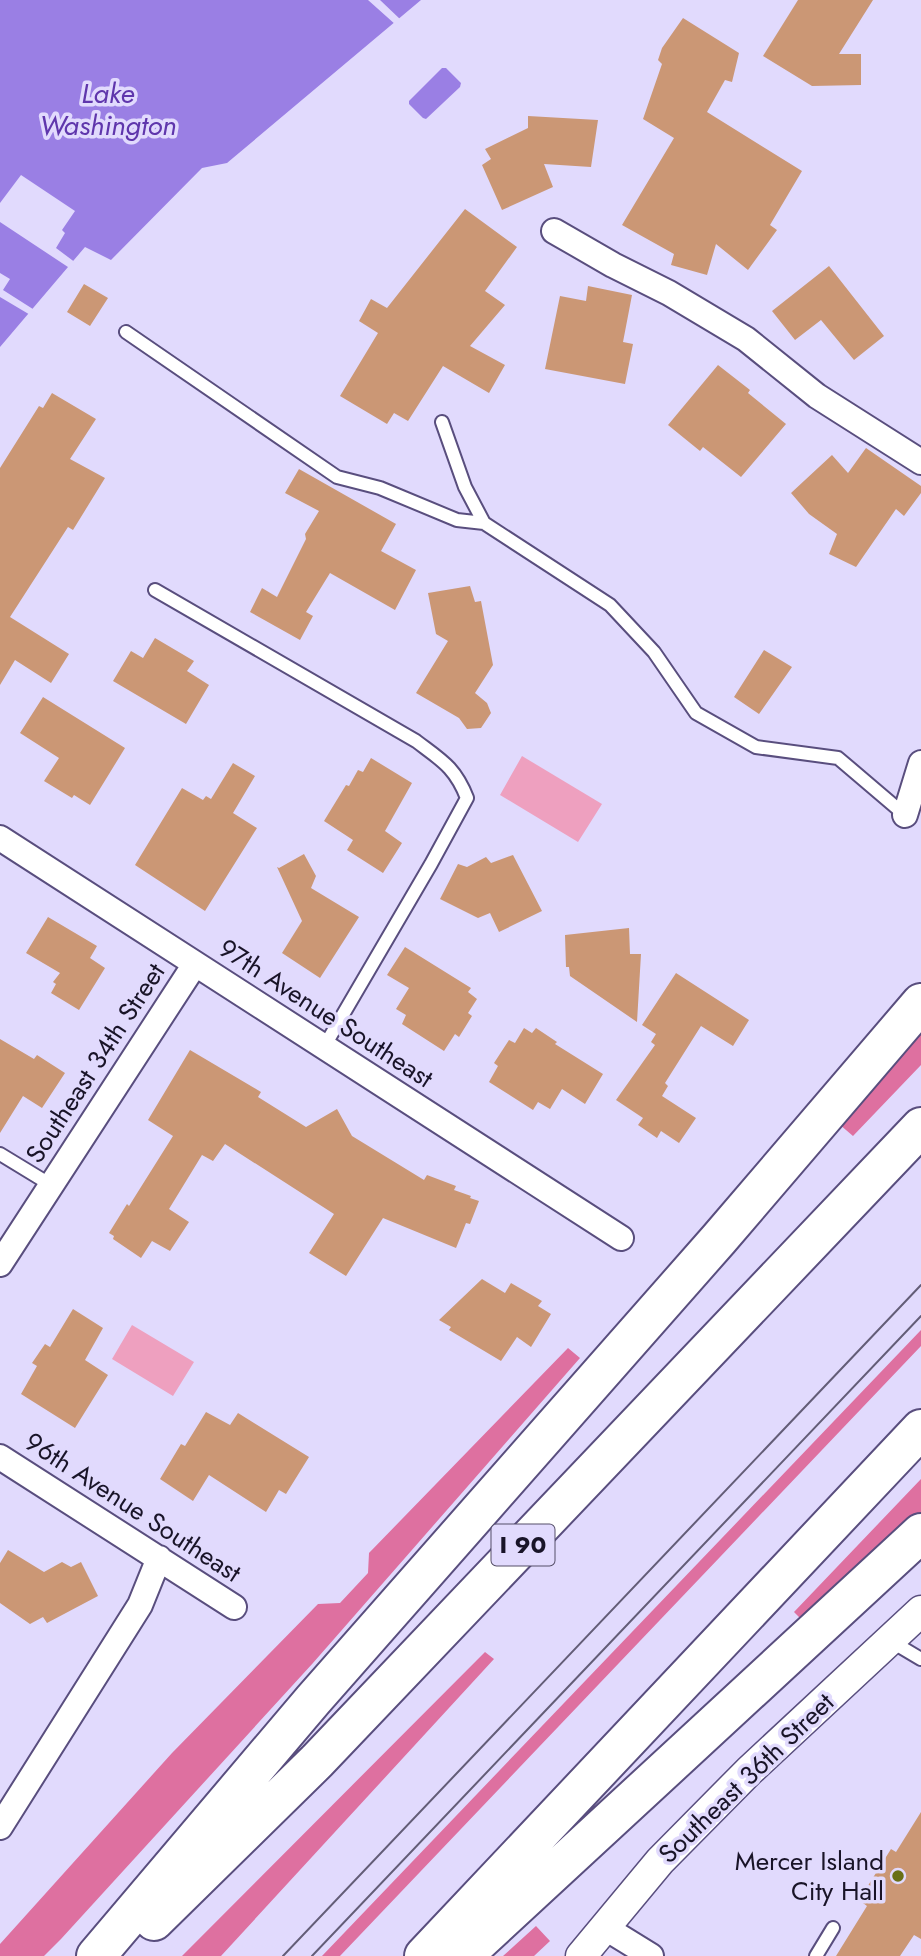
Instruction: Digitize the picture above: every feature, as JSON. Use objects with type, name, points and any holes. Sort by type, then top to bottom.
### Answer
[{"type":"highway","points":[[96,1956],[313,1700],[710,1250],[921,1003]]},
{"type":"highway","name":"I 90","points":[[118,1956],[317,1761],[921,1127]]},
{"type":"highway","points":[[424,1956],[921,1429]]},
{"type":"highway","points":[[463,1956],[921,1533]]},
{"type":"street","points":[[554,231],[669,293],[746,339],[817,396],[921,462]]},
{"type":"street","points":[[905,815],[921,763]]},
{"type":"street","name":"97th Avenue Southeast","points":[[0,838],[621,1238]]},
{"type":"street","name":"Southeast 34th Street","points":[[0,1264],[195,964]]},
{"type":"street","name":"96th Avenue Southeast","points":[[0,1457],[234,1607]]},
{"type":"street","points":[[0,1827],[140,1605],[159,1558]]},
{"type":"street","name":"Southeast 36th Street","points":[[581,1956],[660,1861],[749,1771],[921,1611]]},
{"type":"street","points":[[604,1927],[651,1956]]},
{"type":"lane","points":[[126,332],[337,477],[380,488],[457,520],[484,523],[536,555],[610,605],[654,652],[696,713],[756,747],[838,758],[905,815]]},
{"type":"lane","points":[[442,422],[465,487],[484,523]]},
{"type":"lane","points":[[155,590],[416,741],[449,765],[461,782],[467,798],[324,1047]]},
{"type":"lane","points":[[0,1154],[51,1185]]},
{"type":"lane","points":[[889,1640],[921,1659]]},
{"type":"lane","points":[[816,1956],[833,1928]]},
{"type":"shaded area","points":[[522,756],[602,804],[578,842],[500,795]]},
{"type":"shaded area","points":[[921,1031],[921,1065],[853,1136],[839,1124]]},
{"type":"shaded area","points":[[132,1325],[194,1362],[173,1396],[112,1359]]},
{"type":"shaded area","points":[[921,1330],[921,1346],[340,1956],[322,1956]]},
{"type":"shaded area","points":[[568,1348],[580,1358],[313,1663],[61,1939],[44,1956],[0,1956],[0,1944],[172,1753],[318,1604],[340,1603],[368,1573],[369,1553]]},
{"type":"shaded area","points":[[921,1479],[921,1516],[804,1622],[794,1612]]},
{"type":"shaded area","points":[[485,1652],[494,1659],[221,1956],[182,1956]]},
{"type":"shaded area","points":[[536,1926],[550,1941],[534,1956],[503,1956]]},
{"type":"water","name":"Lake Washington","points":[[0,0],[421,0],[227,163],[202,168],[111,260],[85,247],[0,347]]},
{"type":"water","points":[[442,68],[446,68],[461,83],[460,87],[426,119],[423,118],[409,101]]},
{"type":"pier","points":[[368,0],[380,0],[401,20],[396,25]]},
{"type":"pier","points":[[21,175],[75,211],[62,230],[65,233],[56,248],[76,263],[71,269],[0,222],[0,203]]},
{"type":"pier","points":[[0,273],[10,279],[3,290],[36,311],[32,316],[0,297]]},
{"type":"building","points":[[798,0],[873,0],[839,54],[861,54],[861,85],[812,86],[763,56]]},
{"type":"building","points":[[683,18],[739,53],[732,82],[725,80],[707,112],[802,171],[770,225],[777,230],[748,270],[716,244],[707,275],[671,265],[674,254],[622,225],[674,138],[643,119],[662,64],[658,60],[662,48]]},
{"type":"building","points":[[528,116],[598,120],[591,167],[544,164],[553,187],[502,210],[482,165],[491,159],[485,149],[528,128]]},
{"type":"building","points":[[465,209],[517,247],[485,291],[505,305],[470,346],[505,365],[489,393],[443,366],[408,421],[394,413],[387,424],[340,396],[378,333],[359,321],[371,299],[387,308]]},
{"type":"building","points":[[829,266],[884,336],[854,360],[821,320],[795,340],[772,311]]},
{"type":"building","points":[[84,284],[108,298],[90,326],[67,312]]},
{"type":"building","points":[[588,286],[632,295],[623,342],[633,344],[625,384],[545,369],[560,296],[586,301]]},
{"type":"building","points":[[718,365],[786,424],[741,477],[703,447],[700,451],[668,425]]},
{"type":"building","points":[[52,393],[96,419],[70,459],[105,478],[73,530],[68,527],[10,617],[69,654],[51,683],[15,660],[0,685],[0,468],[39,406],[43,408]]},
{"type":"building","points":[[866,448],[921,486],[921,493],[904,516],[896,509],[856,567],[829,554],[837,534],[809,514],[791,493],[832,455],[848,473]]},
{"type":"building","points":[[299,469],[396,524],[381,551],[416,570],[395,610],[330,573],[306,612],[313,616],[300,640],[250,612],[262,588],[277,597],[306,539],[305,534],[319,511],[285,493]]},
{"type":"building","points":[[470,586],[475,602],[481,601],[493,665],[475,693],[487,703],[491,713],[481,728],[467,729],[459,718],[416,693],[448,641],[436,634],[428,593]]},
{"type":"building","points":[[155,638],[194,661],[187,671],[209,685],[186,724],[113,681],[131,651],[143,658]]},
{"type":"building","points":[[764,650],[792,667],[759,714],[734,697]]},
{"type":"building","points":[[43,697],[125,748],[90,805],[74,795],[72,798],[44,781],[59,758],[20,733]]},
{"type":"building","points":[[371,758],[412,783],[385,831],[402,843],[383,873],[347,850],[353,840],[324,821],[346,785],[349,786],[358,770],[363,772]]},
{"type":"building","points":[[233,763],[255,776],[233,813],[257,828],[205,911],[135,865],[182,788],[203,800],[206,796],[211,799]]},
{"type":"building","points":[[304,854],[316,876],[311,888],[359,917],[320,978],[282,953],[302,921],[277,867]]},
{"type":"building","points":[[513,855],[542,911],[499,932],[490,913],[478,918],[440,899],[458,864],[467,867],[486,857],[491,863]]},
{"type":"building","points":[[48,917],[97,946],[90,958],[105,968],[79,1010],[51,993],[56,984],[53,982],[60,973],[26,953]]},
{"type":"building","points":[[629,928],[630,954],[641,954],[637,1022],[570,976],[569,967],[566,967],[565,935]]},
{"type":"building","points":[[405,947],[471,988],[468,992],[477,999],[468,1013],[472,1016],[459,1037],[455,1034],[444,1051],[402,1024],[406,1015],[396,1009],[409,988],[387,975]]},
{"type":"building","points":[[676,973],[749,1020],[733,1046],[701,1026],[665,1083],[668,1086],[662,1096],[696,1118],[679,1143],[661,1131],[657,1138],[638,1125],[643,1118],[616,1100],[655,1045],[651,1042],[656,1034],[642,1025]]},
{"type":"building","points":[[524,1028],[532,1033],[536,1028],[557,1042],[555,1044],[603,1074],[585,1104],[562,1089],[550,1109],[538,1102],[533,1110],[489,1082],[498,1066],[494,1063],[509,1040],[515,1043]]},
{"type":"building","points":[[0,1039],[34,1059],[37,1055],[65,1073],[42,1108],[23,1096],[0,1133]]},
{"type":"building","points":[[190,1050],[261,1092],[258,1097],[306,1127],[337,1109],[352,1136],[424,1180],[427,1175],[456,1186],[454,1190],[479,1201],[456,1248],[383,1218],[346,1276],[309,1253],[334,1214],[225,1144],[213,1161],[202,1155],[169,1209],[189,1222],[170,1251],[152,1241],[141,1258],[113,1239],[114,1236],[109,1233],[173,1136],[148,1120]]},
{"type":"building","points":[[482,1279],[505,1293],[511,1283],[542,1301],[538,1306],[551,1314],[531,1347],[517,1337],[501,1361],[449,1330],[451,1327],[439,1320]]},
{"type":"building","points":[[73,1309],[103,1328],[85,1360],[108,1375],[75,1428],[21,1394],[37,1366],[32,1363],[45,1344],[50,1347]]},
{"type":"building","points":[[206,1412],[230,1425],[238,1413],[309,1457],[286,1494],[279,1490],[266,1512],[209,1475],[193,1501],[160,1479],[181,1444],[185,1446]]},
{"type":"building","points":[[8,1550],[44,1572],[62,1562],[71,1567],[81,1562],[98,1596],[47,1623],[43,1617],[30,1624],[0,1603],[0,1563]]},
{"type":"building","name":"Mercer Island City Hall","points":[[921,1812],[921,1939],[914,1935],[900,1956],[836,1956],[867,1906],[859,1900],[891,1849],[896,1852]]},
{"type":"tram line","points":[[283,1956],[921,1285]]},
{"type":"tram line","points":[[312,1956],[921,1316]]},
{"type":"place","name":"Mercer Island City Hall","points":[[898,1876]]}]
